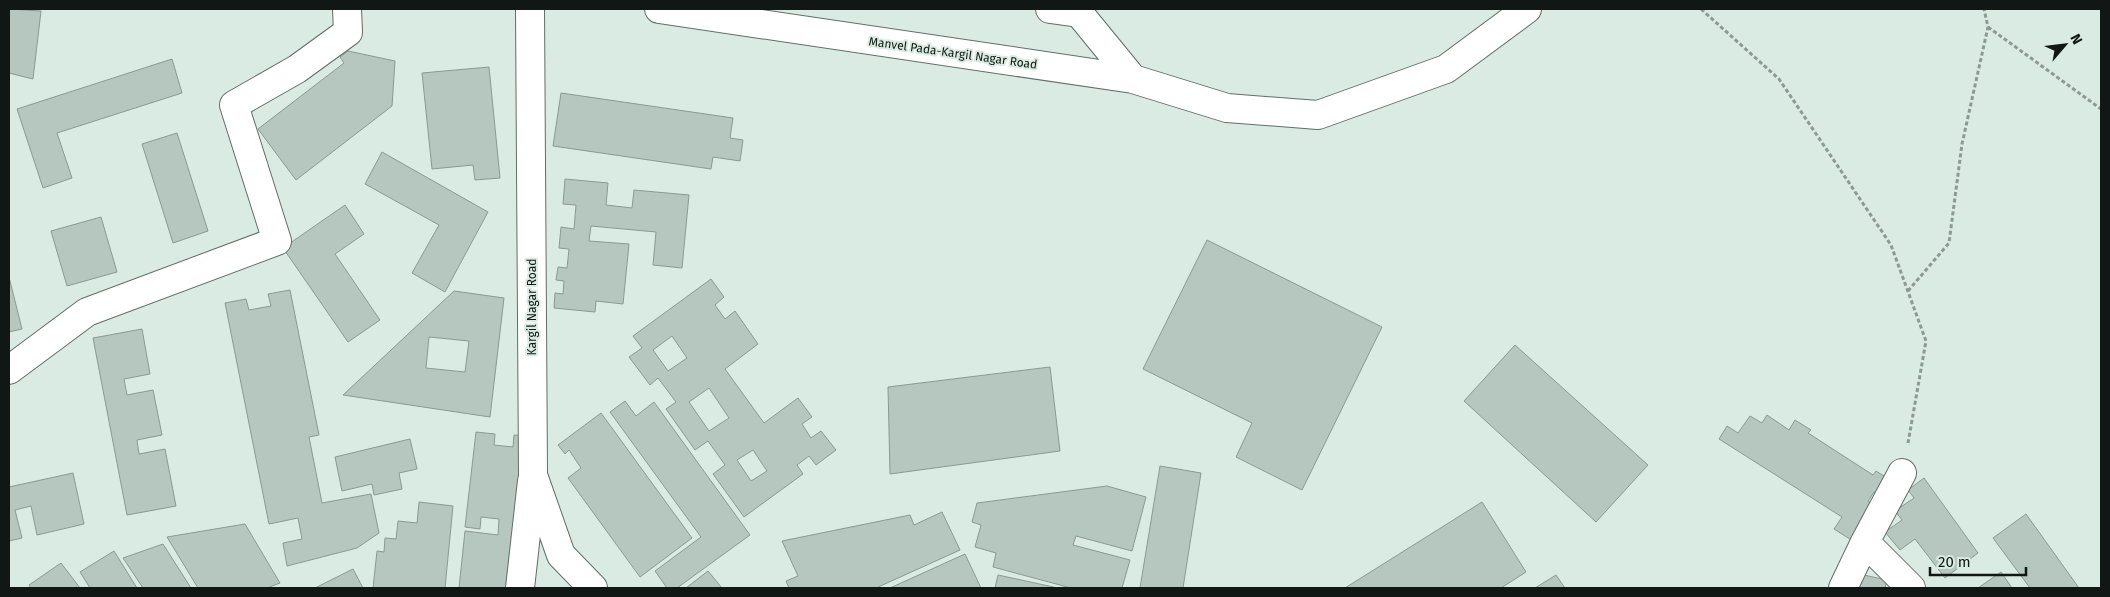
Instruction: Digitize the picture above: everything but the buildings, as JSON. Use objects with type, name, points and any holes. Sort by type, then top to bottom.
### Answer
[{"type":"street","points":[[9,370],[86,312],[277,241],[234,105],[297,69],[348,32],[347,9]]},
{"type":"street","name":"Kargil Nagar Road","points":[[530,9],[533,475],[561,555],[593,588]]},
{"type":"street","name":"Manvel Pada-Kargil Nagar Road","points":[[659,9],[1133,79],[1227,108],[1318,115],[1446,69],[1527,9]]},
{"type":"street","points":[[1050,9],[1079,13],[1133,79]]},
{"type":"street","points":[[1843,588],[1902,473]]},
{"type":"street","points":[[520,588],[533,475]]},
{"type":"street","points":[[1865,542],[1911,588]]},
{"type":"path","points":[[1701,9],[1779,79],[1891,245],[1926,340],[1902,473]]},
{"type":"path","points":[[1908,291],[1949,243],[1962,144],[1988,28],[1984,9]]},
{"type":"path","points":[[1988,28],[2101,109]]}]
